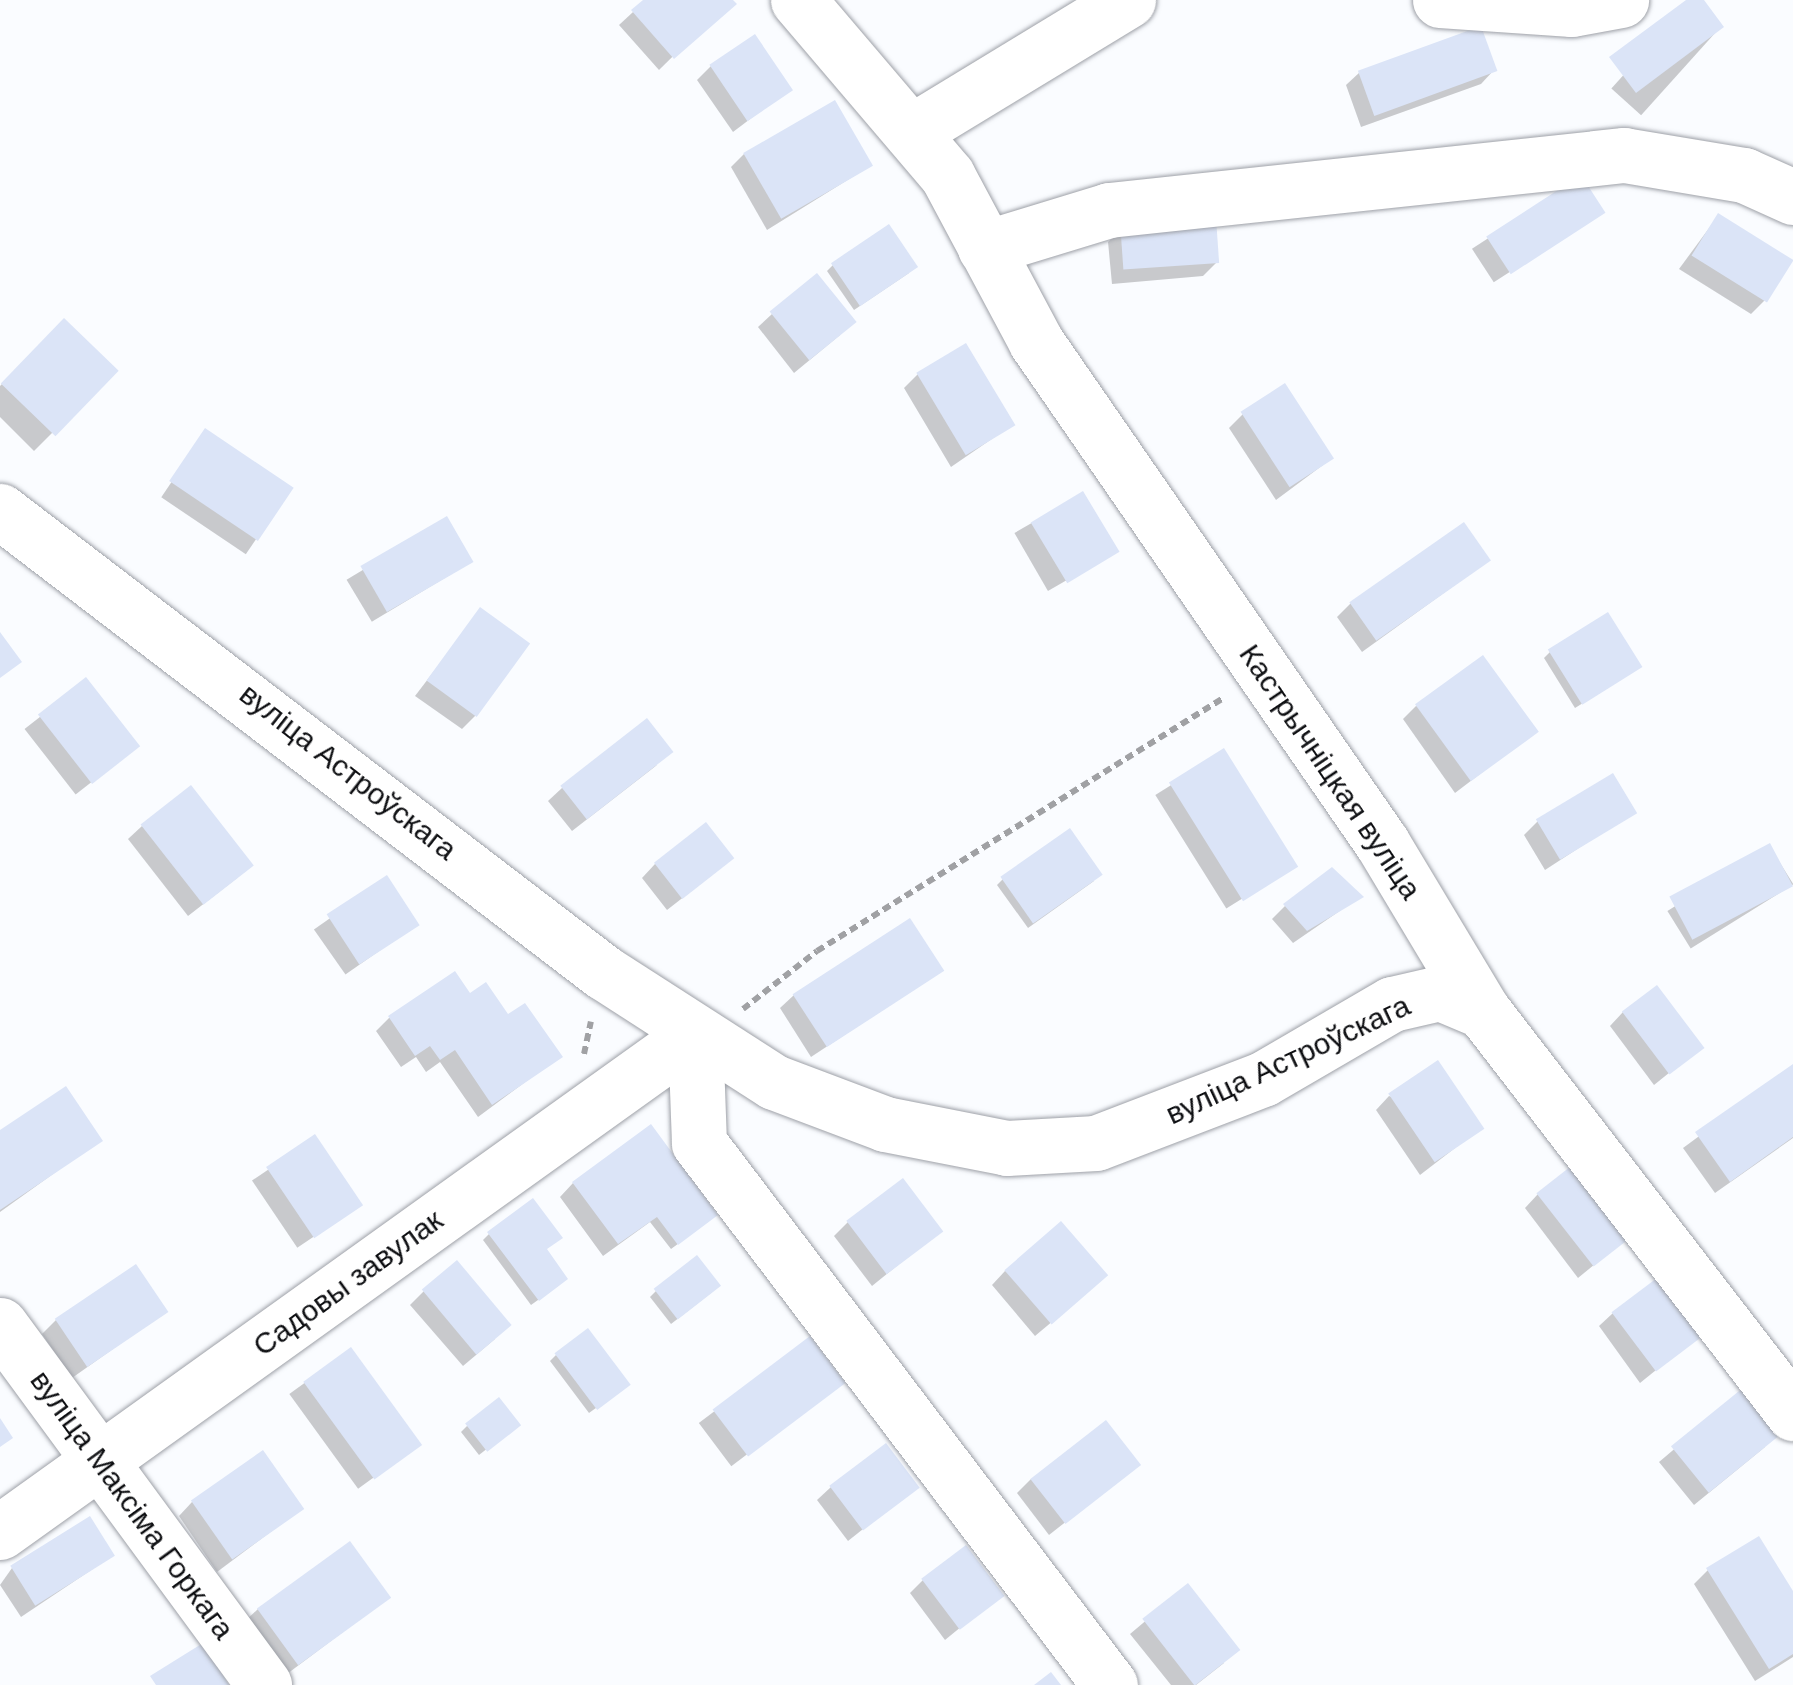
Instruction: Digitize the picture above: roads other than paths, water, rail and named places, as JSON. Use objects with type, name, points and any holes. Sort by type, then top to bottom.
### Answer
[{"type":"street","name":"Кастрычніцкая вуліца","points":[[798,0],[904,121],[1095,432],[1382,842],[1484,1011],[1793,1413]]},
{"type":"street","points":[[904,121],[1128,0]]},
{"type":"street","points":[[1440,0],[1572,9],[1621,0]]},
{"type":"street","points":[[985,248],[1110,210],[1624,155],[1744,175],[1793,197]]},
{"type":"street","name":"вуліца Астроўскага","points":[[0,511],[716,1029],[774,1082],[885,1124],[1007,1148],[1096,1143],[1163,1121],[1263,1079],[1392,1004],[1440,993],[1484,1011]]},
{"type":"street","points":[[716,1029],[700,1143],[1110,1685]]},
{"type":"street","name":"Садовы завулак","points":[[0,1532],[716,1029]]},
{"type":"street","name":"вуліца Максіма Горкага","points":[[0,1325],[264,1685]]}]
